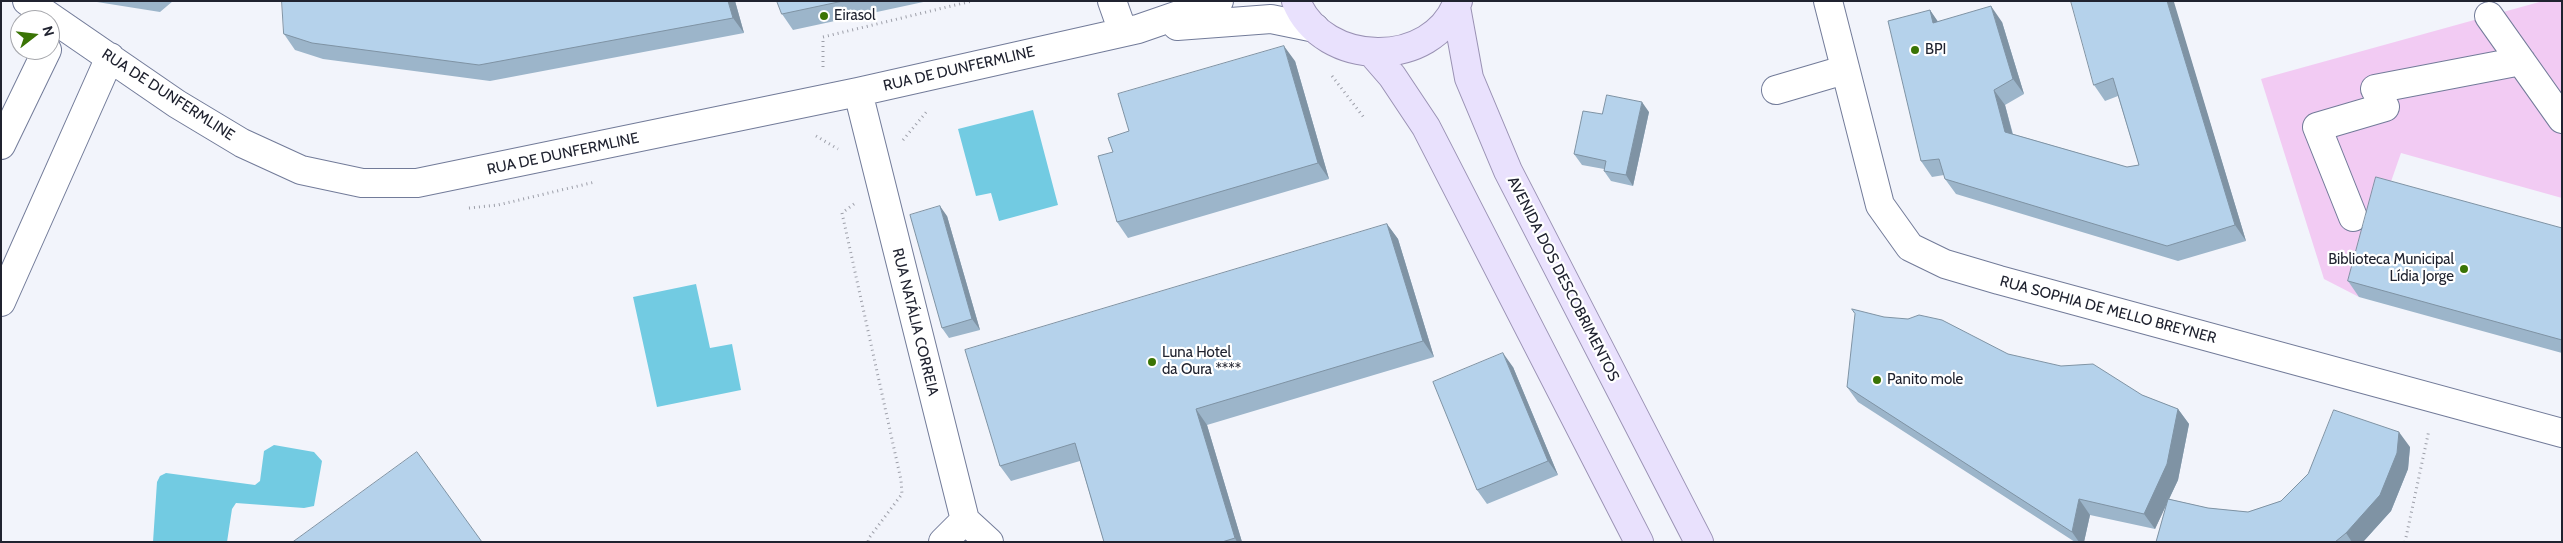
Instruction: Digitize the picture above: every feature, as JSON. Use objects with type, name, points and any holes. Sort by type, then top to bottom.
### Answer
[{"type":"main road","points":[[1296,1],[1315,28],[1332,41],[1351,50],[1372,53],[1397,51],[1420,42],[1441,27],[1457,4]]},
{"type":"main road","name":"AVENIDA DOS DESCOBRIMENTOS","points":[[1457,4],[1469,78],[1508,171],[1698,542]]},
{"type":"main road","points":[[1372,53],[1392,76],[1426,127],[1639,542]]},
{"type":"street","points":[[1112,1],[1131,31]]},
{"type":"street","name":"RUA DE DUNFERMLINE","points":[[60,35],[110,57],[177,104],[242,143],[301,170],[362,184],[417,183],[858,92],[1131,31],[1218,1]]},
{"type":"street","name":"RUA SOPHIA DE MELLO BREYNER","points":[[1828,1],[1844,70],[1880,205],[1910,248],[1945,264],[1999,280],[2562,433]]},
{"type":"street","points":[[2489,16],[2562,120]]},
{"type":"street","name":"RUA DE DUNFERMLINE","points":[[1131,31],[1271,19],[1315,28]]},
{"type":"street","points":[[1,302],[110,57]]},
{"type":"street","points":[[1,145],[42,60]]},
{"type":"street","points":[[2353,217],[2317,127],[2386,107],[2375,89],[2521,61]]},
{"type":"street","points":[[1776,90],[1844,70]]},
{"type":"street","name":"RUA NATÁLIA CORREIA","points":[[858,92],[965,520]]},
{"type":"street","points":[[943,542],[965,520],[989,542]]},
{"type":"path","points":[[823,69],[823,37],[972,1]]},
{"type":"path","points":[[903,150],[903,140],[927,110],[936,107]]},
{"type":"path","points":[[809,137],[818,135],[845,154]]},
{"type":"path","points":[[460,208],[498,205],[603,180]]},
{"type":"path","points":[[860,200],[842,213],[901,480],[902,494],[868,542]]},
{"type":"path","points":[[2405,542],[2435,400]]},
{"type":"shaded area","points":[[2543,1],[2562,1],[2562,198],[2401,153],[2387,193],[2359,297],[2324,279],[2261,79]]},
{"type":"water","points":[[1033,110],[1058,205],[999,221],[991,193],[976,196],[958,129]]},
{"type":"water","points":[[696,284],[710,348],[732,344],[741,390],[657,407],[633,297]]},
{"type":"water","points":[[274,445],[314,452],[322,461],[314,506],[304,508],[236,503],[232,509],[227,542],[153,542],[157,482],[160,476],[166,473],[255,485],[260,481],[264,451]]},
{"type":"building","points":[[282,1],[728,1],[733,18],[479,65],[312,43],[284,34]]},
{"type":"building","points":[[777,1],[843,1],[782,14]]},
{"type":"building","points":[[2071,1],[2167,1],[2235,225],[2167,246],[1945,179],[1939,159],[1921,161],[1888,21],[1930,10],[1933,23],[1991,6],[2013,79],[1994,90],[2005,132],[2127,167],[2139,165],[2113,78],[2094,85]]},
{"type":"building","points":[[1284,46],[1318,163],[1117,222],[1098,156],[1113,152],[1108,138],[1129,131],[1118,94]]},
{"type":"building","points":[[1607,95],[1642,102],[1626,175],[1604,171],[1606,161],[1574,154],[1583,111],[1602,114]]},
{"type":"building","name":"Biblioteca Municipal Lídia Jorge","points":[[2376,177],[2562,228],[2562,340],[2348,281]]},
{"type":"building","points":[[940,206],[972,319],[942,328],[910,215]]},
{"type":"building","points":[[1387,224],[1423,341],[1196,409],[1235,538],[1222,542],[1104,542],[1075,443],[1000,466],[965,350]]},
{"type":"building","points":[[1852,309],[1884,317],[1908,319],[1919,315],[1942,320],[2008,354],[2061,366],[2093,364],[2142,395],[2178,409],[2167,464],[2144,514],[2079,499],[2072,532],[1847,387],[1855,314]]},
{"type":"building","points":[[1503,353],[1548,461],[1477,490],[1433,382]]},
{"type":"building","points":[[2334,410],[2399,432],[2397,453],[2380,495],[2346,533],[2335,542],[2156,542],[2168,499],[2208,508],[2248,512],[2281,501],[2308,474]]},
{"type":"building","points":[[417,452],[482,542],[293,542]]},
{"type":"place","name":"Eirasol","points":[[824,16]]},
{"type":"place","name":"BPI","points":[[1915,50]]},
{"type":"place","name":"Biblioteca Municipal Lídia Jorge","points":[[2464,269]]},
{"type":"place","name":"Luna Hotel da Oura ****","points":[[1152,362]]},
{"type":"place","name":"Panito mole","points":[[1877,380]]}]
